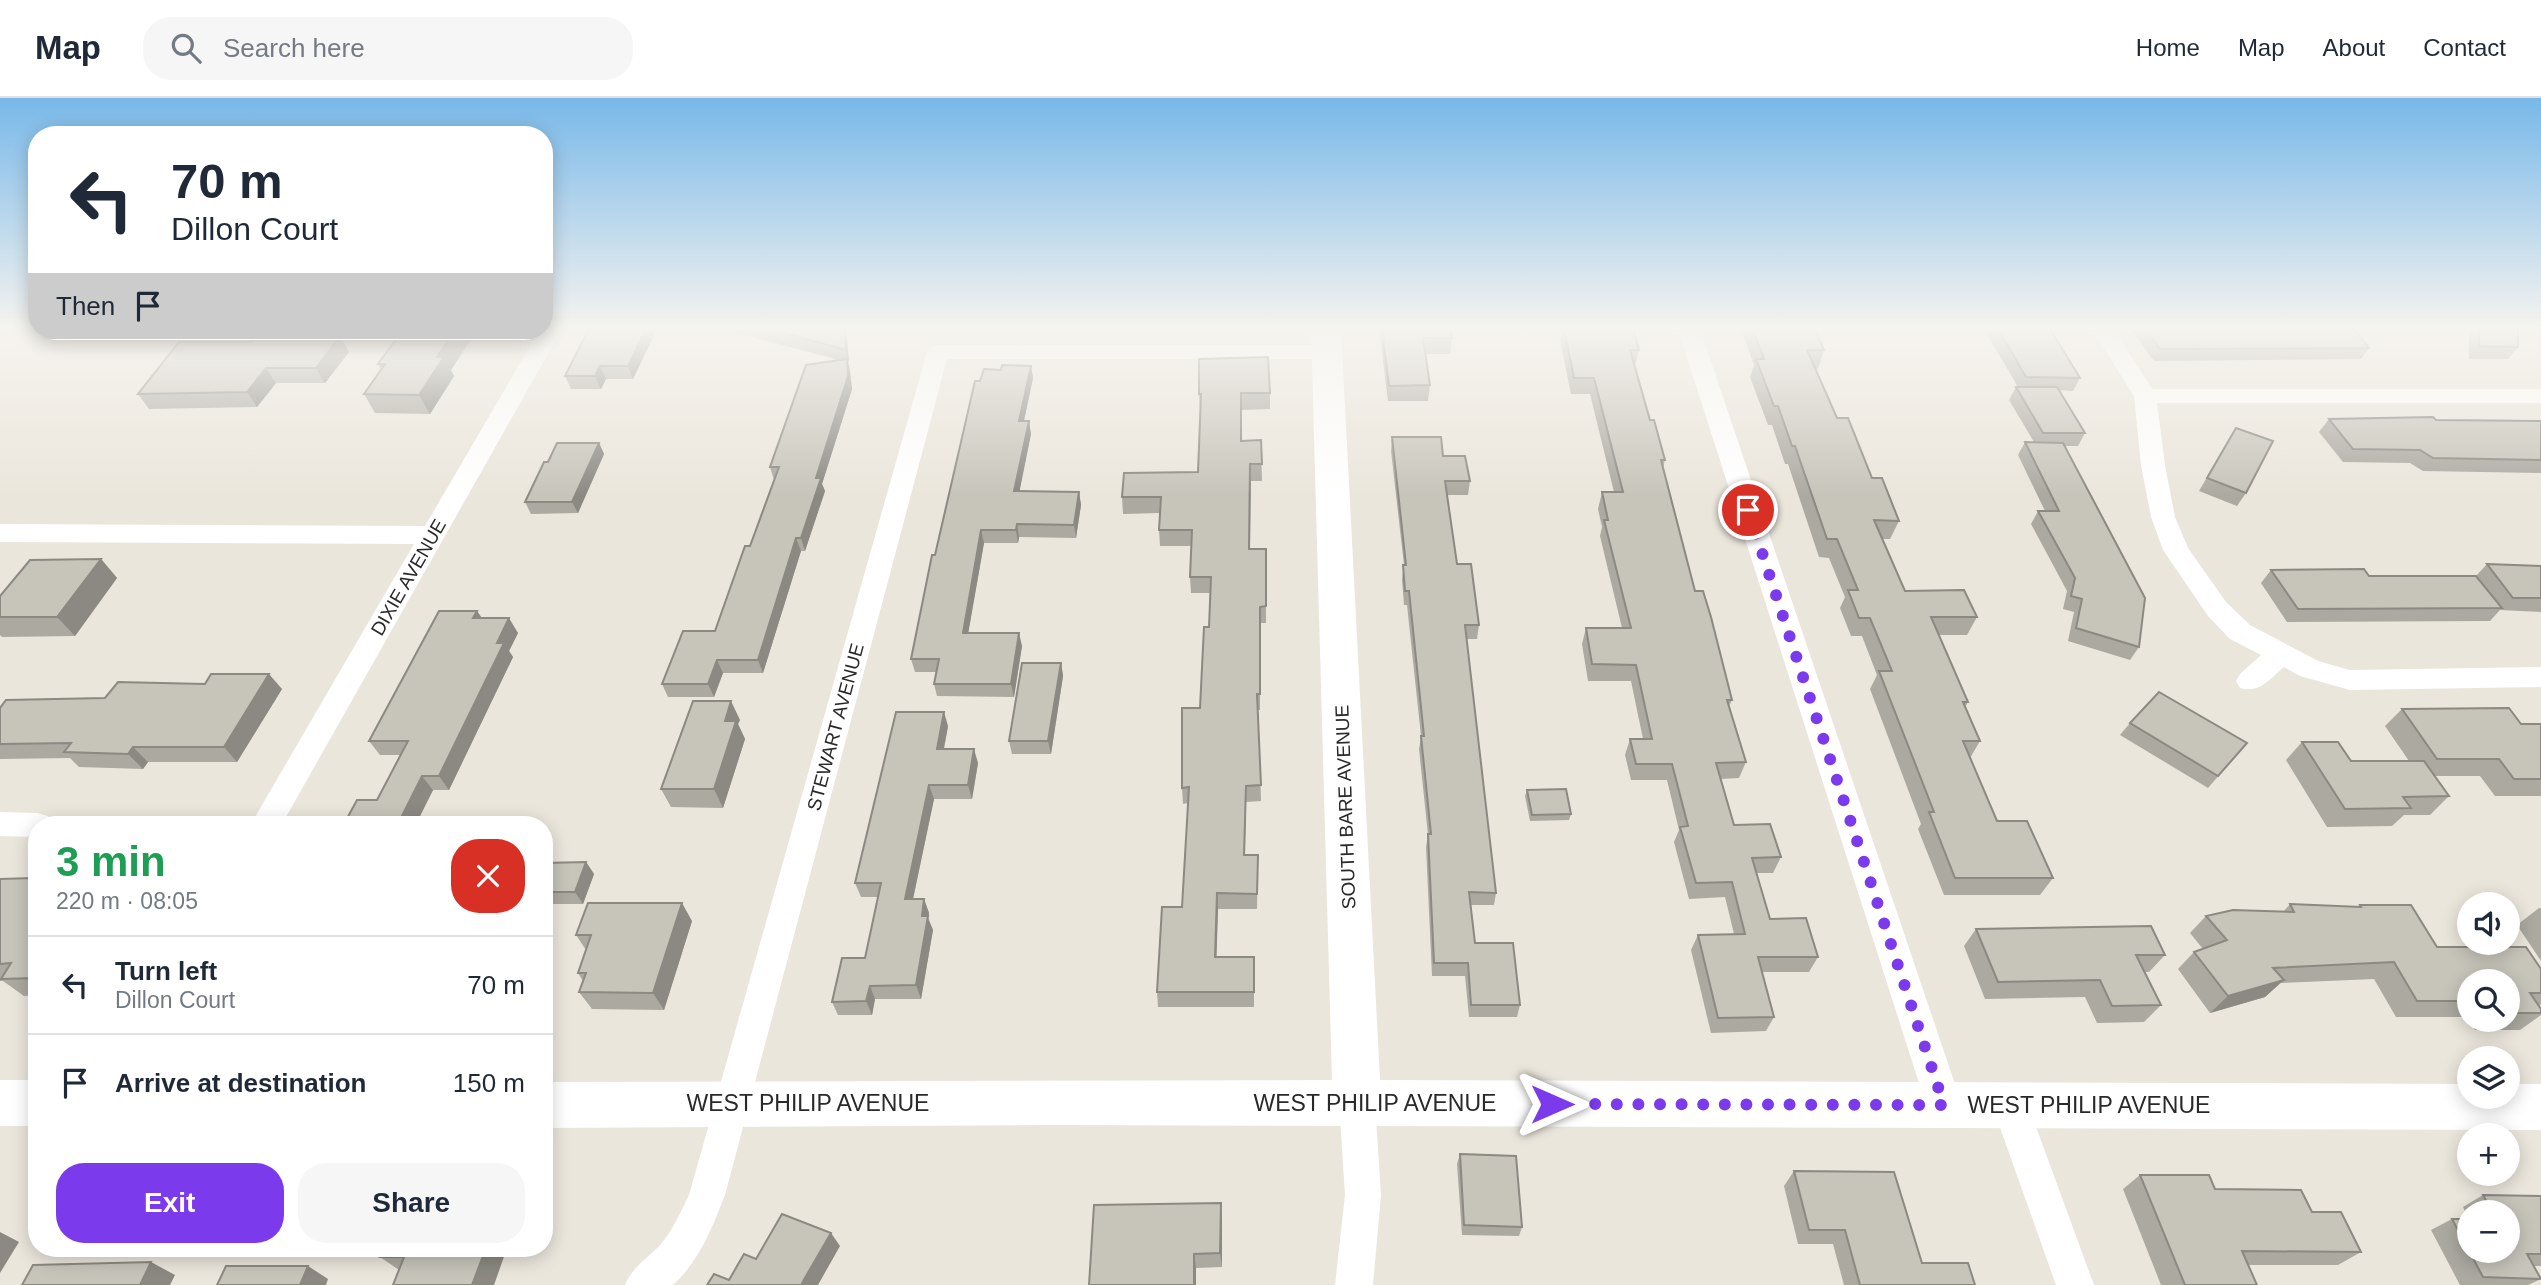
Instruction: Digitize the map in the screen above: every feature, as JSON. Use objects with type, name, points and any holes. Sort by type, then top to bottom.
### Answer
[{"type":"street","name":"DIXIE AVENUE","points":[[271,816],[519,384]]},
{"type":"street","name":"STEWART AVENUE","points":[[643,1285],[668,1266],[690,1238],[707,1195],[929,384]]},
{"type":"street","name":"SOUTH BARE AVENUE","points":[[1328,384],[1363,1195],[1354,1285]]},
{"type":"street","points":[[1707,384],[1944,1105]]},
{"type":"street","points":[[2138,384],[2145,396],[2153,465],[2163,517],[2176,550],[2217,609],[2240,632],[2280,655],[2310,668],[2350,680],[2541,677]]},
{"type":"street","points":[[2145,396],[2541,396]]},
{"type":"street","points":[[0,533],[432,535]]},
{"type":"street","points":[[2250,681],[2280,655]]},
{"type":"street","points":[[0,824],[28,825]]},
{"type":"street","points":[[0,1102],[28,1102]]},
{"type":"street","name":"WEST PHILIP AVENUE","points":[[553,1104],[1357,1103],[2541,1107]]},
{"type":"street","points":[[2010,1105],[2075,1285]]},
{"type":"building","points":[[146,384],[253,384],[247,392],[138,394]]},
{"type":"building","points":[[371,384],[426,384],[419,395],[364,394]]},
{"type":"building","points":[[799,384],[845,384],[816,478],[821,478],[801,538],[796,538],[758,660],[717,660],[708,684],[662,684],[683,631],[715,631],[745,546],[750,546],[779,467],[770,467]]},
{"type":"building","points":[[974,384],[1027,384],[1019,421],[1029,421],[1014,491],[1079,492],[1074,525],[1017,524],[1016,530],[981,530],[963,633],[1019,633],[1011,684],[934,684],[939,659],[911,659],[932,555],[935,555]]},
{"type":"building","points":[[1199,384],[1270,384],[1270,393],[1241,393],[1241,441],[1261,440],[1262,464],[1250,464],[1249,549],[1266,549],[1266,606],[1260,607],[1260,694],[1257,694],[1261,785],[1246,786],[1244,855],[1258,855],[1257,894],[1217,893],[1215,957],[1254,957],[1254,992],[1157,992],[1162,907],[1182,907],[1189,787],[1182,788],[1182,708],[1200,708],[1204,627],[1209,627],[1211,577],[1190,577],[1192,530],[1159,530],[1161,497],[1122,497],[1124,473],[1198,472]]},
{"type":"building","points":[[1389,384],[1430,385],[1389,386]]},
{"type":"building","points":[[1596,384],[1640,384],[1650,420],[1654,420],[1665,460],[1661,460],[1695,591],[1703,591],[1711,617],[1732,700],[1727,700],[1746,762],[1716,763],[1734,825],[1770,824],[1781,857],[1752,858],[1770,919],[1806,918],[1818,957],[1758,957],[1774,1017],[1718,1018],[1698,935],[1745,934],[1732,882],[1696,883],[1680,827],[1688,826],[1672,764],[1636,764],[1630,739],[1652,739],[1636,665],[1592,664],[1586,628],[1631,628],[1604,520],[1608,520],[1602,492],[1623,492]]},
{"type":"building","points":[[1766,384],[1822,384],[1837,418],[1848,418],[1872,478],[1882,478],[1899,521],[1874,520],[1905,591],[1964,590],[1977,617],[1931,617],[1968,702],[1963,702],[1980,741],[1963,741],[1997,821],[2027,821],[2053,878],[1955,878],[1929,812],[1934,812],[1879,671],[1892,671],[1870,618],[1859,618],[1848,590],[1858,590],[1837,539],[1827,539],[1795,446],[1792,446],[1778,406],[1774,406]]},
{"type":"building","points":[[2016,387],[2057,387],[2085,433],[2043,433]]},
{"type":"building","points":[[2433,417],[2436,420],[2541,421],[2541,460],[2433,458],[2420,450],[2353,449],[2329,419]]},
{"type":"building","points":[[2236,428],[2273,441],[2246,493],[2207,478]]},
{"type":"building","points":[[1392,437],[1441,437],[1443,456],[1465,456],[1470,481],[1445,481],[1457,564],[1471,564],[1479,625],[1465,625],[1496,893],[1469,892],[1475,943],[1513,943],[1520,1005],[1471,1005],[1468,963],[1434,963],[1428,834],[1431,834],[1421,736],[1424,736],[1409,591],[1405,591],[1403,565],[1406,565]]},
{"type":"building","points":[[2025,442],[2063,443],[2145,598],[2139,647],[2076,628],[2082,599],[2071,596],[2075,578],[2038,511],[2059,511]]},
{"type":"building","points":[[557,443],[599,443],[572,502],[525,502],[544,462],[548,462]]},
{"type":"building","points":[[101,559],[57,617],[0,617],[0,596],[30,560]]},
{"type":"building","points":[[2487,564],[2541,566],[2541,598],[2513,598]]},
{"type":"building","points":[[2364,569],[2369,576],[2476,576],[2502,608],[2298,609],[2271,570]]},
{"type":"building","points":[[439,611],[477,611],[473,618],[509,618],[497,643],[504,643],[439,776],[422,776],[402,816],[348,816],[357,800],[377,800],[408,741],[369,741]]},
{"type":"building","points":[[1022,663],[1061,663],[1048,741],[1009,741]]},
{"type":"building","points":[[211,674],[269,674],[224,747],[133,747],[128,754],[64,752],[71,743],[0,744],[0,708],[6,700],[105,698],[118,682],[205,684]]},
{"type":"building","points":[[2159,692],[2247,743],[2218,776],[2130,723]]},
{"type":"building","points":[[693,701],[731,701],[725,721],[736,721],[714,789],[661,789]]},
{"type":"building","points":[[2509,708],[2521,724],[2541,724],[2541,779],[2514,779],[2499,759],[2437,759],[2402,709]]},
{"type":"building","points":[[896,712],[944,712],[937,749],[974,749],[968,785],[929,785],[905,899],[924,899],[922,916],[928,916],[916,985],[870,986],[866,1001],[832,1002],[842,958],[865,958],[881,883],[855,883]]},
{"type":"building","points":[[2302,742],[2338,742],[2351,761],[2424,761],[2449,796],[2403,797],[2411,808],[2345,809]]},
{"type":"building","points":[[1566,789],[1571,814],[1532,815],[1527,790]]},
{"type":"building","points":[[586,862],[575,892],[553,892],[553,863]]},
{"type":"building","points":[[28,878],[28,978],[1,979],[11,963],[0,964],[0,879]]},
{"type":"building","points":[[588,903],[682,903],[653,993],[579,992],[586,973],[578,973],[591,935],[576,935]]},
{"type":"building","points":[[2290,904],[2361,907],[2360,905],[2411,905],[2437,947],[2457,947],[2457,955],[2520,955],[2520,947],[2526,947],[2541,969],[2541,993],[2530,993],[2541,1013],[2520,1013],[2520,969],[2457,969],[2457,1001],[2417,1001],[2394,962],[2273,968],[2284,980],[2228,996],[2194,952],[2227,940],[2206,916],[2233,910],[2294,912]]},
{"type":"building","points":[[2151,926],[2165,955],[2136,955],[2161,1005],[2112,1006],[2100,980],[1998,982],[1976,929]]},
{"type":"building","points":[[1460,1154],[1516,1156],[1522,1227],[1464,1225]]},
{"type":"building","points":[[1794,1171],[1894,1172],[1922,1263],[1968,1263],[1975,1285],[1860,1285],[1845,1230],[1809,1230]]},
{"type":"building","points":[[2140,1175],[2209,1175],[2215,1189],[2301,1190],[2312,1212],[2341,1212],[2361,1252],[2242,1251],[2257,1285],[2185,1285]]},
{"type":"building","points":[[2483,1195],[2541,1196],[2541,1254],[2527,1254],[2541,1279],[2483,1277],[2475,1263],[2520,1263],[2520,1200],[2486,1200]]},
{"type":"building","points":[[1221,1203],[1220,1253],[1194,1254],[1194,1285],[1089,1285],[1094,1205]]},
{"type":"building","points":[[782,1214],[831,1233],[802,1283],[806,1285],[707,1285],[714,1274],[729,1280],[744,1254],[756,1259]]},
{"type":"building","points":[[404,1257],[483,1257],[472,1285],[393,1285]]},
{"type":"building","points":[[151,1262],[140,1285],[22,1285],[33,1265]]},
{"type":"building","points":[[226,1266],[308,1266],[300,1285],[217,1285]]},
{"type":"route","points":[[1552,1104],[1944,1105],[1748,510]]}]
